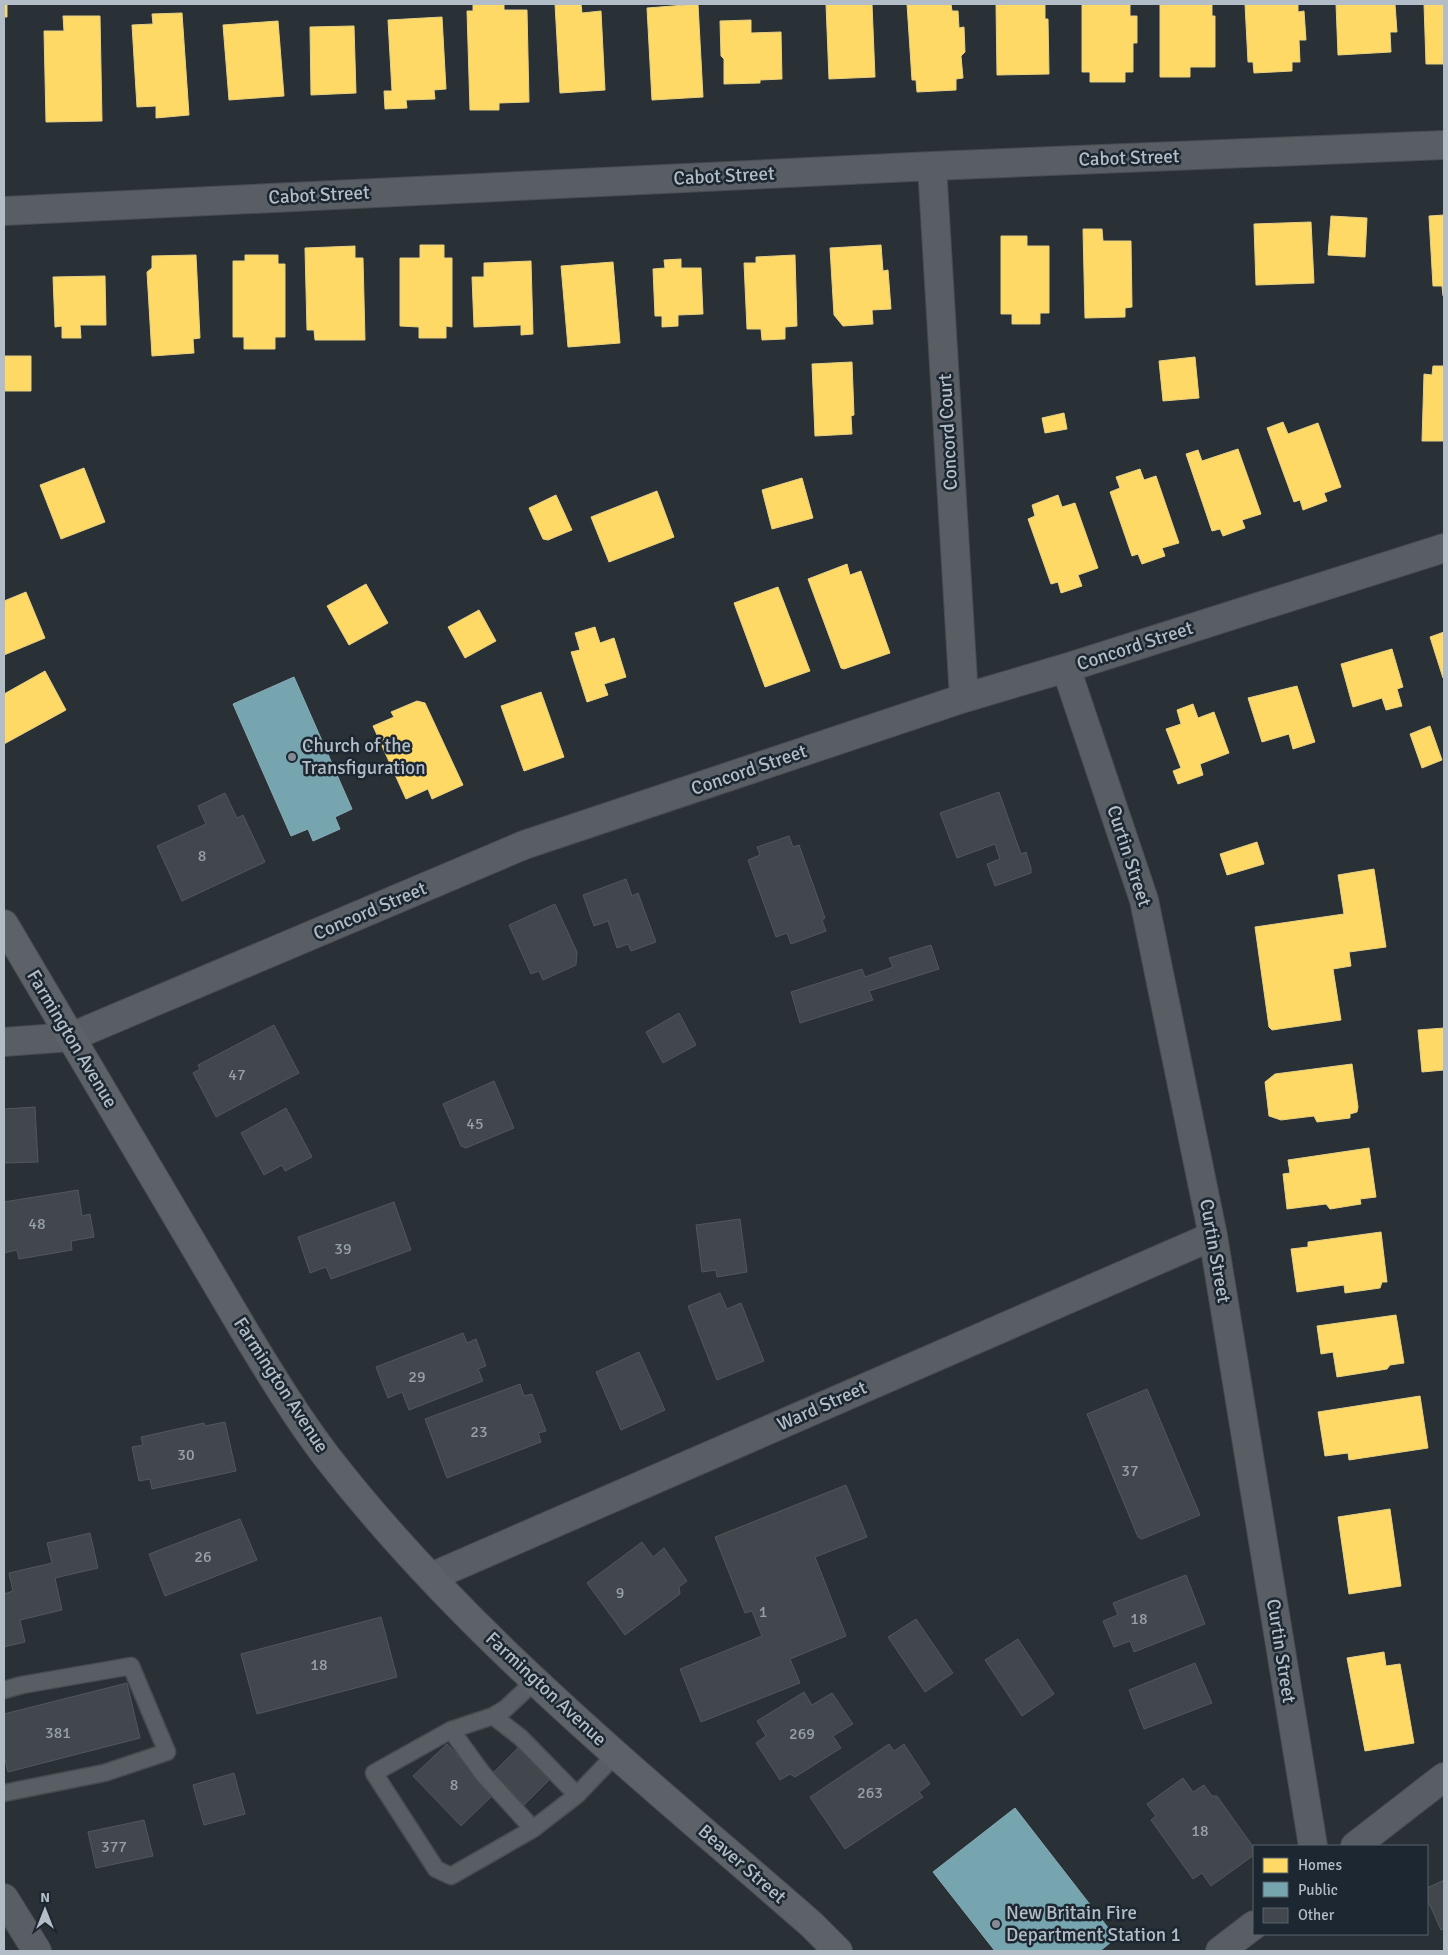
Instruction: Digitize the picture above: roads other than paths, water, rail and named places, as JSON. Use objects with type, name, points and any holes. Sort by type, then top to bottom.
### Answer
[{"type":"main road","name":"Farmington Avenue","points":[[4,924],[248,1337],[296,1414],[345,1479],[431,1577],[535,1681],[645,1779]]},
{"type":"main road","name":"Beaver Street","points":[[645,1779],[812,1925],[838,1951]]},
{"type":"street","name":"Cabot Street","points":[[4,210],[932,166],[1444,145]]},
{"type":"street","name":"Concord Court","points":[[932,166],[964,698]]},
{"type":"street","name":"Concord Street","points":[[4,1042],[71,1037],[524,846],[964,698],[1066,668],[1444,548]]},
{"type":"street","name":"Curtin Street","points":[[1066,668],[1144,900],[1213,1236],[1313,1845]]},
{"type":"street","name":"Ward Street","points":[[431,1577],[1213,1236]]},
{"type":"street","points":[[1356,1845],[1444,1777]]},
{"type":"street","points":[[4,1898],[37,1951]]},
{"type":"street","points":[[1220,1951],[1253,1926]]},
{"type":"lane","points":[[4,1690],[22,1685],[131,1666],[167,1752],[104,1773],[4,1793]]},
{"type":"lane","points":[[535,1681],[505,1709],[493,1716],[452,1730],[374,1773],[436,1870],[450,1876],[533,1829],[577,1795],[616,1754]]},
{"type":"lane","points":[[493,1716],[520,1737],[577,1795]]},
{"type":"lane","points":[[452,1730],[483,1774],[533,1829]]},
{"type":"place","name":"Church of the Transfiguration","points":[[292,757]]},
{"type":"place","name":"New Britain Fire Department Station 1","points":[[996,1924]]}]
